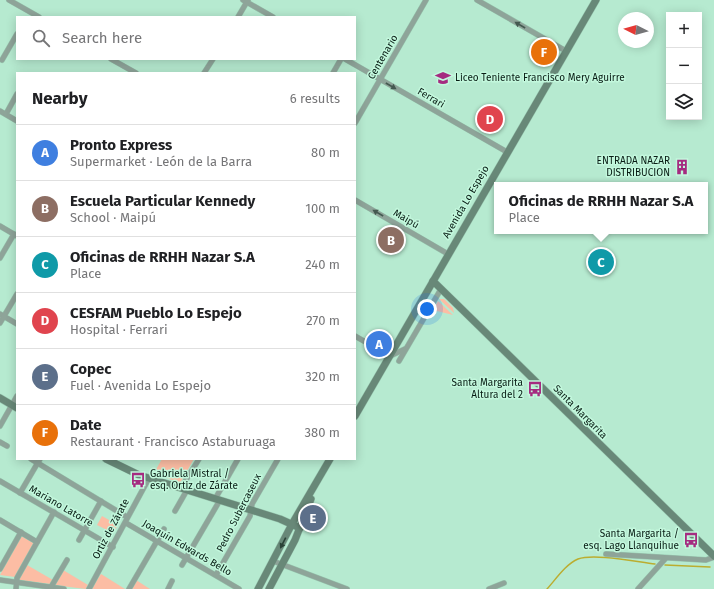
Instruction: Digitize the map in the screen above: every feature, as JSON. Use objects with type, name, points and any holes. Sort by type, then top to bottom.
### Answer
[{"type":"main road","name":"Avenida Lo Espejo","points":[[356,414],[596,0]]},
{"type":"main road","name":"Santa Margarita","points":[[433,281],[714,557]]},
{"type":"main road","points":[[0,398],[15,406]]},
{"type":"main road","points":[[108,460],[125,469],[149,478],[251,510],[300,528]]},
{"type":"main road","points":[[258,589],[292,524],[328,460]]},
{"type":"main road","points":[[269,589],[300,528],[317,482]]},
{"type":"street","points":[[9,0],[36,16]]},
{"type":"street","name":"Centenario","points":[[356,121],[426,0]]},
{"type":"street","points":[[477,0],[566,52]]},
{"type":"street","points":[[238,16],[246,1],[271,16]]},
{"type":"street","points":[[27,16],[29,12]]},
{"type":"street","points":[[2,60],[16,36]]},
{"type":"street","points":[[113,60],[134,72]]},
{"type":"street","points":[[205,72],[212,60]]},
{"type":"street","points":[[334,72],[340,60]]},
{"type":"street","name":"Ferrari","points":[[347,60],[507,152]]},
{"type":"street","points":[[6,114],[16,96]]},
{"type":"street","points":[[0,111],[16,120]]},
{"type":"street","name":"Maipú","points":[[356,201],[448,254]]},
{"type":"street","points":[[0,226],[15,235],[0,258]]},
{"type":"street","points":[[399,361],[441,289]]},
{"type":"street","points":[[0,323],[2,316],[16,295]]},
{"type":"street","points":[[2,316],[16,323]]},
{"type":"street","points":[[356,337],[390,356],[406,348]]},
{"type":"street","points":[[0,426],[15,406]]},
{"type":"street","points":[[0,442],[7,446]]},
{"type":"street","points":[[175,510],[198,460]]},
{"type":"street","points":[[182,566],[218,500],[238,460]]},
{"type":"street","name":"Pedro Subercaseux","points":[[216,575],[250,516],[252,504],[277,460]]},
{"type":"street","points":[[20,492],[39,461],[127,517]]},
{"type":"street","name":"Ortiz de Zárate","points":[[89,589],[149,478]]},
{"type":"street","name":"Mariano Latorre","points":[[0,481],[113,547]]},
{"type":"street","points":[[78,540],[101,501]]},
{"type":"street","points":[[16,589],[17,578],[54,512]]},
{"type":"street","points":[[0,520],[37,542]]},
{"type":"street","name":"Joaquín Edwards Bello","points":[[126,523],[239,589]]},
{"type":"street","points":[[129,589],[164,529]]},
{"type":"street","points":[[0,569],[21,532]]},
{"type":"street","points":[[606,554],[665,559],[706,560],[714,557]]},
{"type":"street","points":[[638,589],[665,559]]},
{"type":"street","points":[[51,587],[67,560]]},
{"type":"street","points":[[273,561],[347,589]]},
{"type":"street","points":[[0,580],[64,589]]},
{"type":"street","points":[[168,589],[172,581]]},
{"type":"street","points":[[489,589],[504,583]]},
{"type":"shaded area","points":[[439,299],[444,299],[453,308],[454,313]]},
{"type":"shaded area","points":[[438,301],[453,315],[437,311],[428,319]]},
{"type":"shaded area","points":[[161,460],[193,460],[180,483],[154,473]]},
{"type":"shaded area","points":[[102,516],[118,525],[113,533],[97,525]]},
{"type":"shaded area","points":[[21,536],[34,543],[15,577],[0,575]]},
{"type":"shaded area","points":[[27,565],[53,580],[50,584],[18,580]]},
{"type":"shaded area","points":[[63,570],[88,585],[86,589],[53,585]]},
{"type":"shaded area","points":[[101,574],[125,589],[91,589]]},
{"type":"shaded area","points":[[136,580],[150,589],[131,589]]},
{"type":"waterway","points":[[547,589],[565,568],[574,561],[585,557],[605,557],[655,564]]},
{"type":"waterway","points":[[665,565],[710,567]]},
{"type":"place","name":"Date","points":[[544,52]]},
{"type":"place","name":"Liceo Teniente Francisco Mery Aguirre","points":[[443,78]]},
{"type":"place","name":"CESFAM Pueblo Lo Espejo","points":[[490,119]]},
{"type":"place","name":"ENTRADA NAZAR DISTRIBUCION","points":[[682,167]]},
{"type":"place","name":"Escuela Particular Kennedy","points":[[391,240]]},
{"type":"place","name":"Oficinas de RRHH Nazar S.A","points":[[601,262]]},
{"type":"place","name":"Pronto Express","points":[[379,344]]},
{"type":"place","name":"Santa Margarita Altura del 2","points":[[535,389]]},
{"type":"place","name":"Gabriela Mistral / esq. Ortiz de Zárate","points":[[138,480]]},
{"type":"place","name":"Copec","points":[[313,518]]},
{"type":"place","name":"Santa Margarita / esq. Lago Llanquihue","points":[[691,540]]}]
